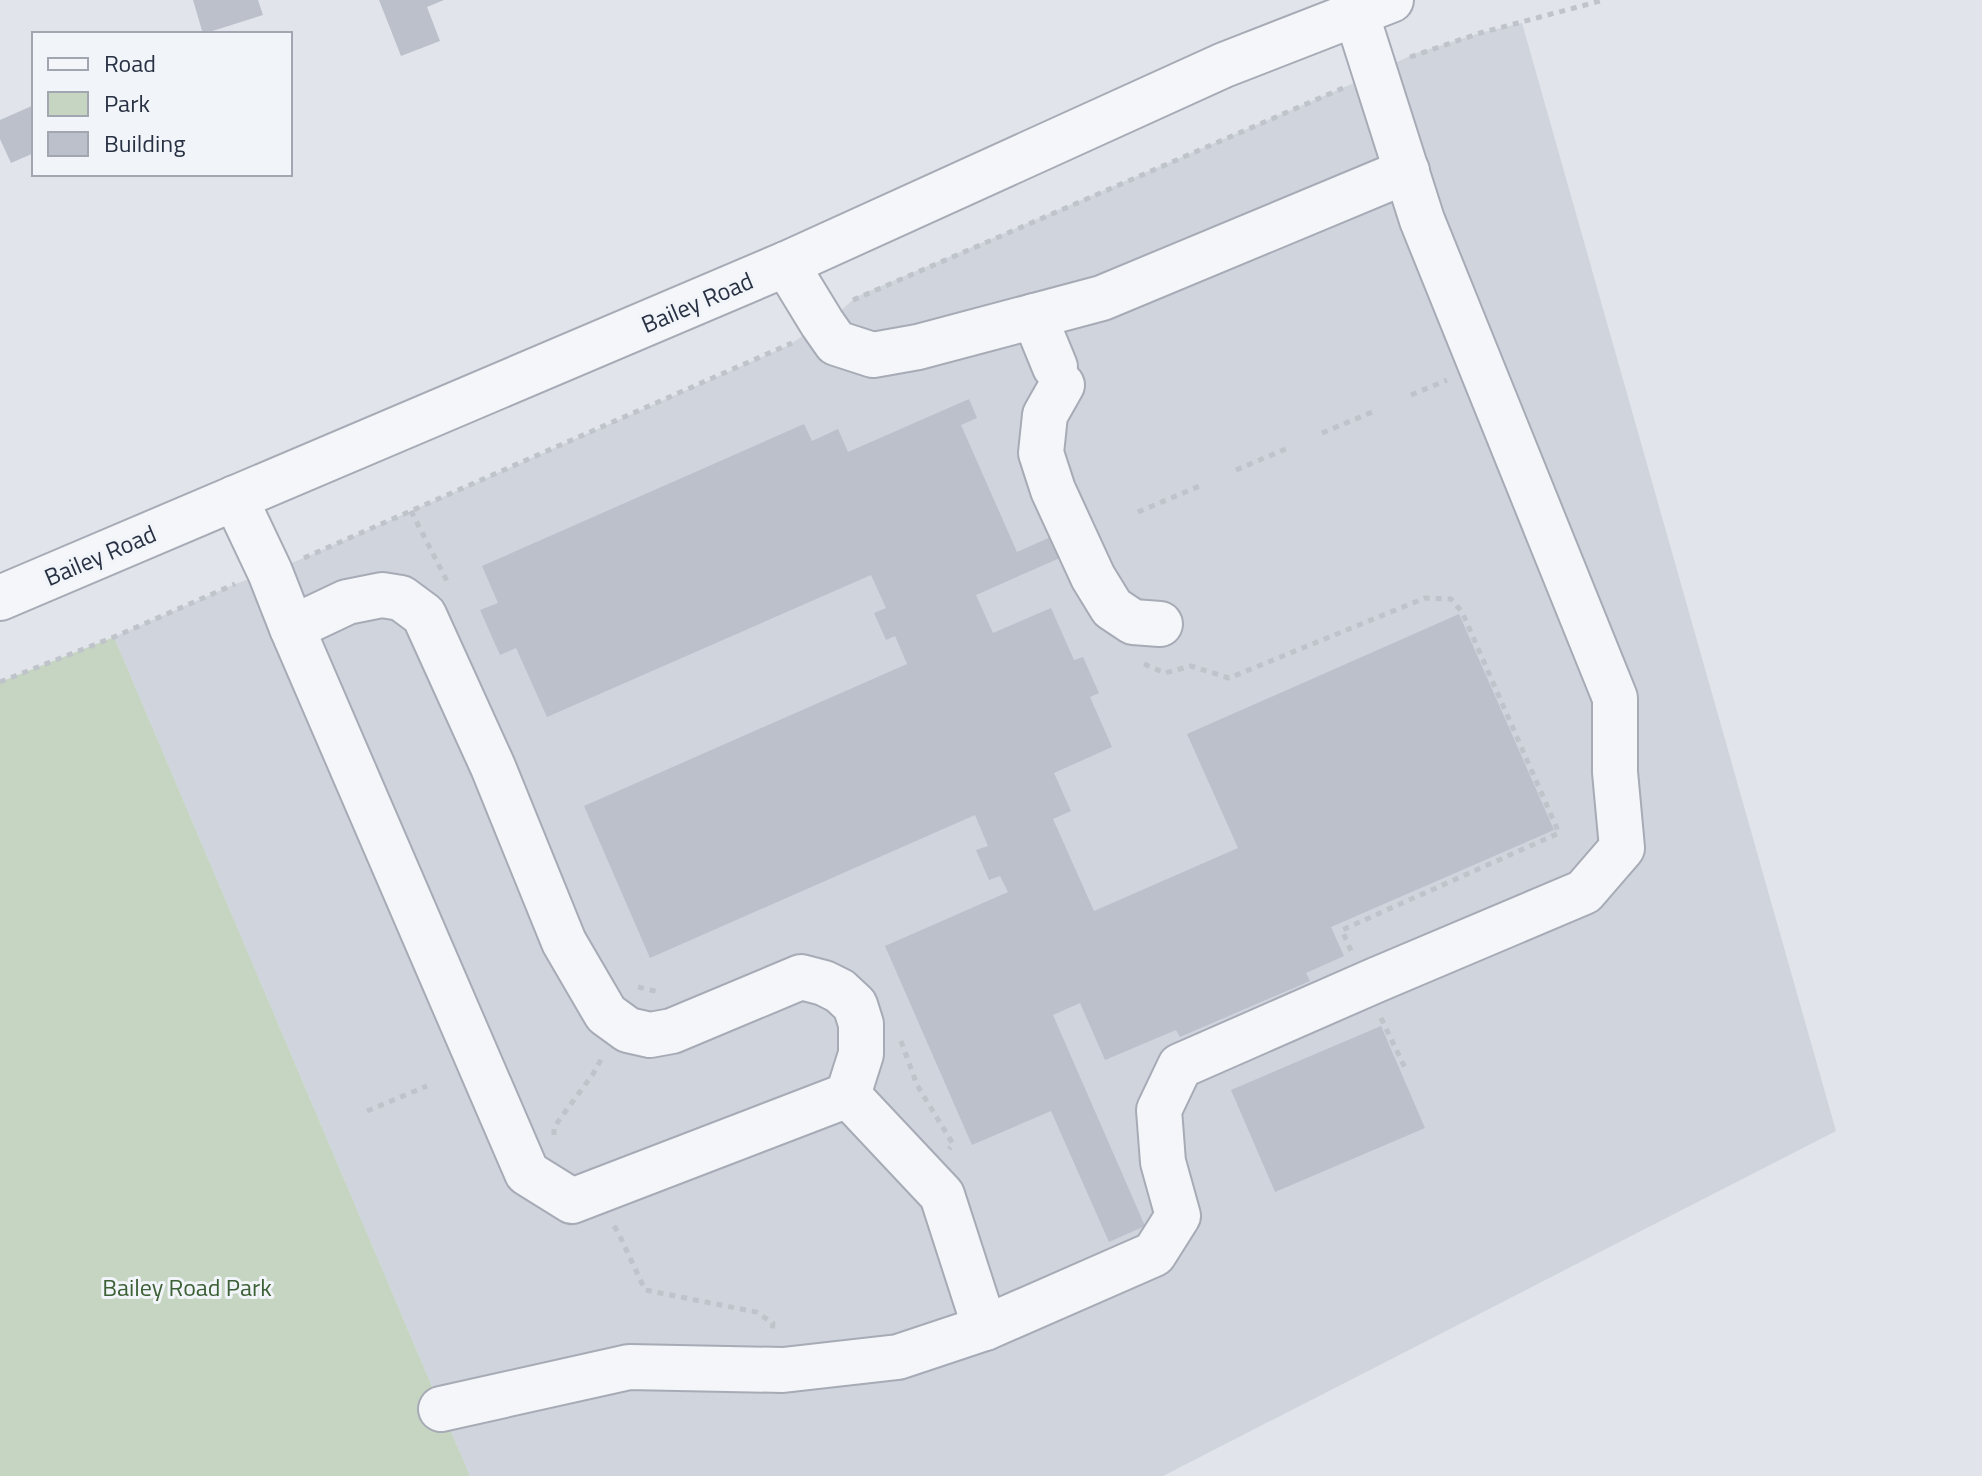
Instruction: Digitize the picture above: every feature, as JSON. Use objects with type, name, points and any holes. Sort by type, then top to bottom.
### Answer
[{"type":"street","points":[[441,1409],[629,1367],[783,1370],[898,1357],[985,1328],[1154,1254],[1178,1216],[1163,1162],[1159,1110],[1180,1066],[1584,892],[1622,848],[1615,772],[1615,698],[1422,220],[1407,171],[1374,7]]},
{"type":"street","name":"Bailey Road","points":[[0,598],[786,264],[1224,65],[1374,7]]},
{"type":"street","points":[[786,264],[836,343],[873,355],[918,347],[1102,298],[1407,171]]},
{"type":"street","points":[[1034,316],[1058,376],[1045,415],[1041,453],[1053,490],[1093,577],[1112,608],[1133,622],[1160,624]]},
{"type":"street","points":[[235,498],[270,572],[527,1173],[572,1201],[848,1095]]},
{"type":"street","points":[[292,628],[347,602],[382,595],[401,598],[424,615],[493,767],[564,942],[606,1014],[630,1006],[628,1030],[650,1035],[672,1031],[801,977],[824,983],[840,991],[855,1005],[861,1024],[861,1054],[848,1095]]},
{"type":"street","points":[[848,1095],[942,1195],[985,1328]]},
{"type":"path","points":[[1414,54],[1604,0]]},
{"type":"path","points":[[848,305],[856,297],[1354,83]]},
{"type":"path","points":[[306,557],[789,345],[800,348]]},
{"type":"path","points":[[1411,395],[1453,378]]},
{"type":"path","points":[[1322,433],[1377,410]]},
{"type":"path","points":[[1236,470],[1288,448]]},
{"type":"path","points":[[1138,512],[1202,485]]},
{"type":"path","points":[[411,511],[453,594]]},
{"type":"path","points":[[0,682],[235,584]]},
{"type":"path","points":[[1133,659],[1165,673],[1191,666],[1229,678],[1425,598],[1451,599],[1462,612],[1559,833],[1342,930],[1405,1068]]},
{"type":"path","points":[[554,1137],[554,1127],[593,1074],[630,1006],[628,980]]},
{"type":"path","points":[[630,1006],[656,992],[671,993]]},
{"type":"path","points":[[901,1041],[917,1085],[953,1144],[927,1179]]},
{"type":"path","points":[[367,1111],[427,1086]]},
{"type":"shaded area","points":[[1522,23],[1836,1131],[1163,1476],[470,1476],[114,637],[306,557],[789,345],[856,297],[1354,83],[1414,54]]},
{"type":"green space","name":"Bailey Road Park","points":[[114,637],[470,1476],[0,1476],[0,682]]},
{"type":"building","points":[[193,0],[258,0],[263,15],[202,32]]},
{"type":"building","points":[[379,0],[444,0],[427,7],[440,41],[401,56]]},
{"type":"building","points":[[32,106],[32,154],[11,163],[0,139],[0,120]]},
{"type":"building","points":[[969,399],[977,418],[961,425],[1017,552],[1053,536],[1062,557],[976,595],[993,633],[1051,608],[1074,660],[1083,657],[1099,693],[1090,697],[1112,747],[1054,773],[1071,811],[1053,819],[1094,911],[1238,848],[1187,734],[1459,614],[1554,830],[1331,927],[1344,956],[1306,973],[1310,981],[1180,1037],[1176,1030],[1105,1060],[1080,1003],[1053,1015],[1145,1226],[1109,1242],[1051,1111],[972,1145],[885,946],[1008,892],[1000,876],[989,880],[976,850],[988,846],[975,815],[650,958],[584,806],[907,664],[895,636],[886,640],[874,613],[886,608],[871,575],[547,717],[516,648],[500,655],[480,610],[498,603],[482,566],[804,424],[812,441],[838,429],[848,452]]},
{"type":"building","points":[[1381,1026],[1425,1128],[1275,1192],[1231,1090]]}]
